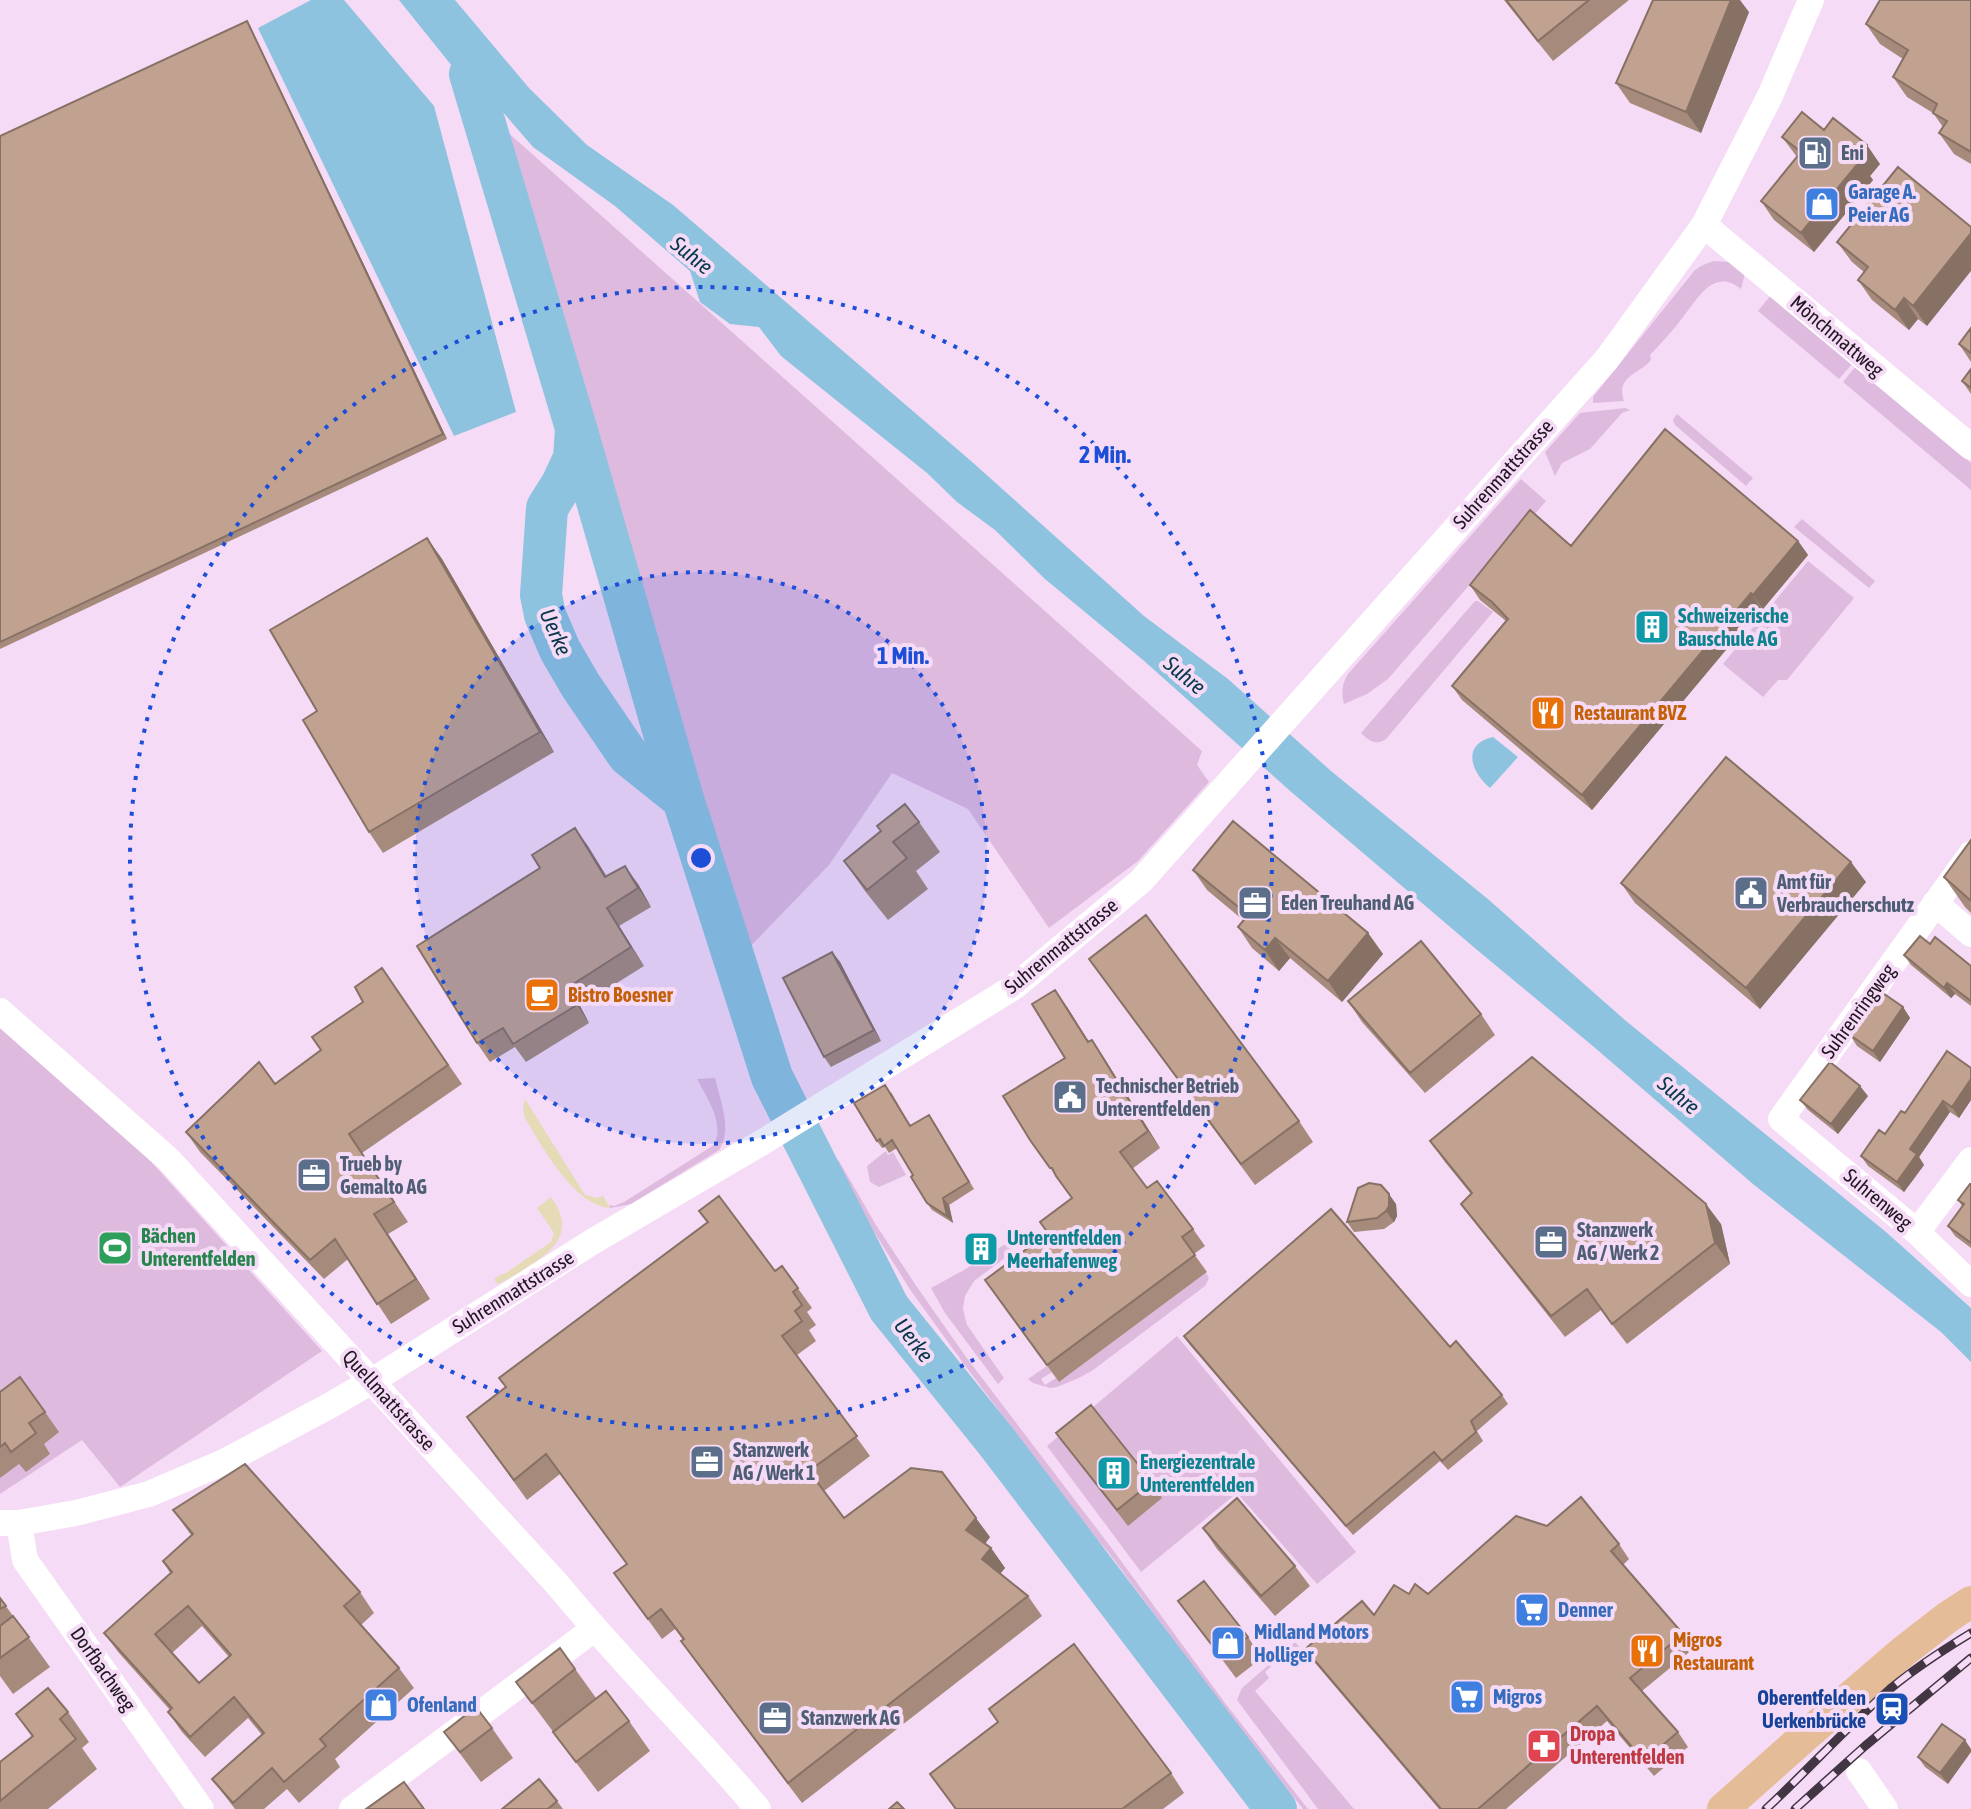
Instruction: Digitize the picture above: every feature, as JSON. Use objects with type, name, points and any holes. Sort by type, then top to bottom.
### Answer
[{"type":"main road","points":[[1723,1809],[1904,1651],[1971,1602]]},
{"type":"street","name":"Suhrenmattstrasse","points":[[10,1523],[76,1513],[149,1494],[224,1462],[372,1381],[592,1242],[761,1143],[1014,987],[1141,881],[1607,359],[1704,225],[1765,108],[1811,0]]},
{"type":"street","name":"Mönchmattweg","points":[[1704,225],[1971,447]]},
{"type":"street","name":"Suhrenringweg","points":[[1781,1119],[1971,854]]},
{"type":"street","points":[[1935,903],[1971,934]]},
{"type":"street","name":"Quellmattstrasse","points":[[0,1011],[169,1160],[758,1809]]},
{"type":"street","name":"Suhrenweg","points":[[1781,1119],[1917,1232],[1971,1284]]},
{"type":"street","points":[[1917,1232],[1971,1160]]},
{"type":"street","name":"Dorfbachweg","points":[[10,1523],[25,1560],[201,1809]]},
{"type":"street","points":[[352,1809],[594,1629]]},
{"type":"street","points":[[1859,1771],[1885,1809]]},
{"type":"shaded area","points":[[503,128],[1202,751],[1197,765],[1209,782],[1138,861],[1049,928],[968,809],[892,773],[829,865],[744,953]]},
{"type":"shaded area","points":[[1713,261],[1729,262],[1745,273],[1741,289],[1723,281],[1708,288],[1650,355],[1651,360],[1626,381],[1622,393],[1624,401],[1593,403],[1593,397],[1695,270]]},
{"type":"shaded area","points":[[1771,295],[1852,364],[1839,379],[1758,311]]},
{"type":"shaded area","points":[[1856,366],[1971,463],[1971,490],[1843,382]]},
{"type":"shaded area","points":[[1630,410],[1622,413],[1590,449],[1562,463],[1555,476],[1545,452],[1580,413]]},
{"type":"shaded area","points":[[1677,414],[1753,478],[1746,486],[1675,425],[1673,420]]},
{"type":"shaded area","points":[[1521,479],[1546,501],[1519,532],[1491,584],[1478,575],[1388,679],[1367,694],[1344,704],[1343,688],[1348,674]]},
{"type":"shaded area","points":[[1802,519],[1875,581],[1869,588],[1794,527]]},
{"type":"shaded area","points":[[1808,561],[1854,598],[1787,680],[1778,680],[1763,697],[1723,664]]},
{"type":"shaded area","points":[[1475,601],[1493,612],[1386,739],[1373,742],[1367,738],[1361,733]]},
{"type":"shaded area","name":"Bächen Unterentfelden","points":[[0,1027],[136,1145],[322,1351],[120,1487],[82,1440],[0,1494]]},
{"type":"shaded area","points":[[715,1078],[725,1124],[719,1150],[631,1204],[610,1208],[609,1205],[624,1202],[714,1145],[716,1119],[697,1079]]},
{"type":"shaded area","points":[[886,1151],[888,1155],[893,1152],[906,1175],[879,1187],[870,1182],[867,1166]]},
{"type":"shaded area","points":[[828,1158],[839,1161],[876,1225],[966,1357],[1308,1809],[1303,1809],[1223,1707],[961,1360],[911,1291]]},
{"type":"shaded area","points":[[1007,1243],[1014,1251],[974,1281],[965,1296],[963,1309],[967,1325],[1004,1378],[998,1384],[945,1313],[931,1288]]},
{"type":"shaded area","points":[[1206,1273],[1209,1278],[1205,1286],[1093,1370],[1050,1388],[1028,1379],[1047,1366],[1052,1372],[1041,1379],[1045,1385],[1056,1378],[1059,1382]]},
{"type":"shaded area","points":[[1177,1336],[1356,1552],[1317,1584],[1237,1493],[1141,1572],[1047,1446]]},
{"type":"shaded area","points":[[1295,1642],[1301,1649],[1285,1663],[1280,1658],[1265,1672],[1269,1678],[1255,1691],[1354,1809],[1318,1809],[1237,1700],[1242,1688]]},
{"type":"sand","points":[[525,1099],[585,1195],[603,1196],[610,1208],[584,1197],[560,1173],[525,1118]]},
{"type":"sand","points":[[551,1197],[562,1220],[559,1238],[546,1254],[498,1284],[494,1280],[498,1276],[551,1242],[554,1233],[537,1208]]},
{"type":"water","points":[[311,0],[344,0],[434,106],[516,412],[454,436],[258,28]]},
{"type":"water","name":"Suhre","points":[[399,0],[455,0],[529,88],[587,145],[673,205],[971,461],[1144,616],[1228,679],[1331,771],[1489,900],[1626,1021],[1886,1232],[1971,1308],[1971,1362],[1941,1332],[1753,1184],[1289,790],[1143,660],[1045,579],[995,530],[781,356],[759,327],[730,324],[700,302],[690,271],[615,206],[533,147],[470,74],[456,71]]},
{"type":"water","points":[[1493,737],[1518,757],[1490,788],[1478,774],[1472,759],[1476,746]]},
{"type":"building","points":[[1506,0],[1589,0],[1538,41]]},
{"type":"building","points":[[1653,0],[1731,0],[1686,112],[1616,83]]},
{"type":"building","points":[[1880,0],[1971,0],[1971,152],[1939,133],[1947,121],[1933,113],[1937,104],[1893,77],[1908,50],[1866,24]]},
{"type":"building","points":[[247,21],[443,434],[0,642],[0,136]]},
{"type":"building","points":[[1802,112],[1824,130],[1833,118],[1867,145],[1856,158],[1860,161],[1801,233],[1761,201],[1801,152],[1782,137]]},
{"type":"building","points":[[1898,167],[1971,227],[1971,233],[1913,306],[1904,298],[1895,310],[1858,280],[1868,267],[1837,242]]},
{"type":"building","points":[[1971,328],[1971,353],[1959,344]]},
{"type":"building","points":[[1971,369],[1971,388],[1962,381]]},
{"type":"building","name":"Schweizerische Bauschule AG","points":[[1665,429],[1798,541],[1582,795],[1452,686],[1508,619],[1470,585],[1530,510],[1571,546]]},
{"type":"building","points":[[427,538],[540,732],[369,832],[303,720],[317,711],[270,630]]},
{"type":"building","name":"Amt für Verbraucherschutz","points":[[1726,757],[1851,862],[1746,988],[1621,883]]},
{"type":"building","points":[[905,804],[919,822],[893,842],[907,858],[867,890],[844,861],[881,831],[877,826]]},
{"type":"building","points":[[1233,821],[1368,933],[1328,981],[1275,938],[1265,950],[1238,927],[1248,915],[1193,870]]},
{"type":"building","points":[[575,828],[605,877],[625,866],[638,888],[607,908],[631,947],[567,988],[577,1005],[513,1044],[503,1028],[477,1043],[417,946],[540,868],[532,855]]},
{"type":"building","points":[[1971,840],[1971,898],[1970,900],[1944,877]]},
{"type":"building","points":[[1146,915],[1299,1121],[1241,1164],[1089,959]]},
{"type":"building","points":[[1920,936],[1930,944],[1935,937],[1971,966],[1971,1001],[1947,983],[1944,988],[1904,955]]},
{"type":"building","points":[[1421,941],[1481,1014],[1410,1073],[1348,1001]]},
{"type":"building","points":[[832,952],[874,1030],[824,1057],[783,978]]},
{"type":"building","points":[[382,968],[448,1065],[349,1134],[394,1202],[374,1214],[416,1279],[377,1304],[335,1239],[310,1260],[186,1132],[259,1062],[275,1084],[321,1050],[312,1037],[363,1002],[355,987]]},
{"type":"building","points":[[1055,990],[1088,1042],[1092,1040],[1148,1131],[1120,1152],[1147,1188],[1157,1181],[1193,1229],[1182,1237],[1195,1255],[1047,1365],[985,1280],[1048,1233],[1040,1222],[1072,1198],[1003,1096],[1065,1058],[1032,1004]]},
{"type":"building","points":[[1880,991],[1903,1007],[1873,1051],[1850,1035]]},
{"type":"building","points":[[1947,1051],[1971,1068],[1971,1079],[1952,1107],[1943,1101],[1910,1149],[1917,1154],[1897,1182],[1861,1156],[1879,1130],[1885,1134],[1901,1111],[1905,1113]]},
{"type":"building","points":[[1532,1057],[1706,1204],[1715,1243],[1612,1324],[1587,1289],[1551,1316],[1461,1204],[1472,1193],[1430,1141]]},
{"type":"building","points":[[1830,1062],[1860,1086],[1831,1124],[1800,1100]]},
{"type":"building","points":[[885,1085],[910,1126],[929,1115],[969,1182],[943,1198],[947,1216],[927,1203],[892,1140],[884,1146],[880,1139],[877,1141],[854,1103]]},
{"type":"building","points":[[1369,1183],[1381,1185],[1389,1194],[1389,1206],[1377,1218],[1347,1222],[1358,1188]]},
{"type":"building","points":[[1970,1184],[1971,1243],[1948,1226],[1964,1204],[1958,1200]]},
{"type":"building","points":[[719,1196],[775,1271],[782,1266],[798,1288],[793,1292],[802,1305],[795,1311],[802,1321],[782,1336],[857,1436],[809,1471],[844,1518],[911,1468],[942,1472],[976,1518],[966,1530],[991,1548],[982,1559],[1028,1596],[788,1783],[681,1641],[684,1639],[661,1609],[648,1619],[614,1573],[627,1564],[546,1454],[514,1480],[467,1417],[506,1387],[499,1378],[708,1222],[699,1211]]},
{"type":"building","points":[[1331,1209],[1450,1347],[1456,1341],[1502,1395],[1471,1421],[1476,1432],[1442,1461],[1434,1452],[1346,1526],[1184,1336]]},
{"type":"building","points":[[20,1377],[45,1412],[29,1423],[36,1433],[11,1452],[5,1443],[0,1447],[0,1392]]},
{"type":"building","name":"Energiezentrale Unterentfelden","points":[[1091,1405],[1152,1482],[1117,1510],[1056,1433]]},
{"type":"building","points":[[245,1464],[360,1592],[344,1606],[399,1668],[320,1739],[326,1746],[284,1782],[272,1768],[233,1803],[212,1779],[264,1733],[234,1697],[190,1737],[168,1712],[172,1708],[104,1633],[172,1572],[163,1561],[193,1534],[173,1510]],"holes":[[[188,1606],[231,1655],[199,1683],[155,1634]]]},
{"type":"building","points":[[1581,1497],[1619,1544],[1611,1551],[1683,1634],[1630,1678],[1678,1732],[1644,1761],[1597,1706],[1478,1809],[1441,1809],[1305,1649],[1362,1601],[1374,1615],[1394,1585],[1409,1594],[1415,1584],[1428,1594],[1516,1516],[1547,1526]]},
{"type":"building","points":[[1237,1498],[1295,1566],[1261,1596],[1203,1528]]},
{"type":"building","points":[[1204,1581],[1248,1637],[1222,1658],[1178,1601]]},
{"type":"building","points":[[13,1616],[29,1637],[0,1658],[0,1626]]},
{"type":"building","points":[[1074,1644],[1171,1773],[1122,1809],[956,1809],[930,1774],[998,1722],[989,1709]]},
{"type":"building","points":[[560,1648],[575,1669],[532,1703],[516,1682]]},
{"type":"building","points":[[48,1688],[68,1712],[60,1719],[76,1739],[0,1801],[0,1762],[33,1736],[16,1714]]},
{"type":"building","points":[[606,1691],[629,1721],[576,1762],[553,1732]]},
{"type":"building","points":[[476,1707],[492,1728],[460,1752],[444,1732]]},
{"type":"building","points":[[1942,1724],[1965,1740],[1940,1773],[1918,1757]]},
{"type":"building","points":[[539,1779],[557,1801],[548,1809],[502,1809]]},
{"type":"building","points":[[404,1782],[424,1809],[366,1809]]},
{"type":"building","points":[[897,1802],[904,1809],[889,1809]]},
{"type":"waterway","name":"Uerke","points":[[470,74],[683,799],[772,1077],[889,1308],[996,1441],[1276,1809]]},
{"type":"waterway","name":"Uerke","points":[[576,429],[574,458],[547,508],[541,595],[545,615],[560,650],[581,686],[628,755],[683,799]]},
{"type":"railway","points":[[1766,1809],[1890,1689],[1971,1633]]},
{"type":"railway","points":[[1795,1809],[1971,1658]]},
{"type":"place","name":"Eni","points":[[1815,153]]},
{"type":"place","name":"Garage A. Peier AG","points":[[1822,204]]},
{"type":"place","name":"Schweizerische Bauschule AG","points":[[1652,627]]},
{"type":"place","name":"Restaurant BVZ","points":[[1548,713]]},
{"type":"place","name":"Amt für Verbraucherschutz","points":[[1751,893]]},
{"type":"place","name":"Eden Treuhand AG","points":[[1255,903]]},
{"type":"place","name":"Bistro Boesner","points":[[542,995]]},
{"type":"place","name":"Technischer Betrieb Unterentfelden","points":[[1070,1097]]},
{"type":"place","name":"Trueb by Gemalto AG","points":[[314,1175]]},
{"type":"place","name":"Stanzwerk AG / Werk 2","points":[[1551,1242]]},
{"type":"place","name":"Bächen Unterentfelden","points":[[115,1248]]},
{"type":"place","name":"Unterentfelden Meerhafenweg","points":[[981,1249]]},
{"type":"place","name":"Stanzwerk AG / Werk 1","points":[[707,1462]]},
{"type":"place","name":"Energiezentrale Unterentfelden","points":[[1114,1473]]},
{"type":"place","name":"Denner","points":[[1532,1610]]},
{"type":"place","name":"Midland Motors Holliger","points":[[1228,1643]]},
{"type":"place","name":"Migros Restaurant","points":[[1647,1651]]},
{"type":"place","name":"Migros","points":[[1467,1697]]},
{"type":"place","name":"Ofenland","points":[[381,1705]]},
{"type":"place","name":"Oberentfelden Uerkenbrücke","points":[[1892,1709]]},
{"type":"place","name":"Stanzwerk AG","points":[[775,1718]]},
{"type":"place","name":"Dropa Unterentfelden","points":[[1544,1746]]}]
